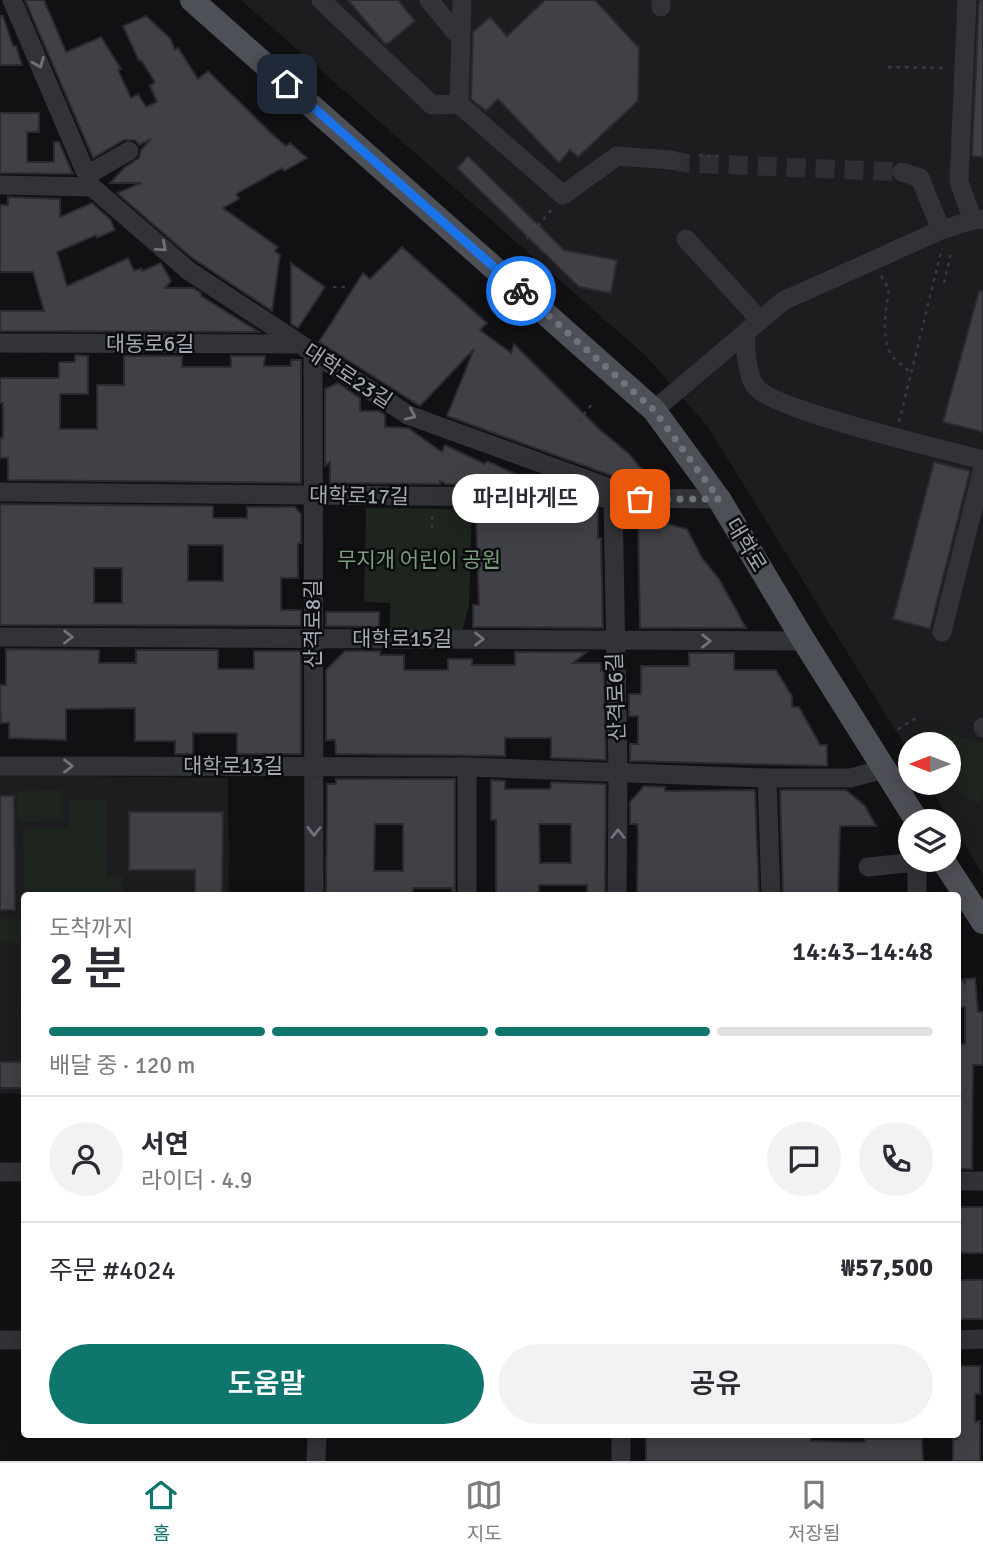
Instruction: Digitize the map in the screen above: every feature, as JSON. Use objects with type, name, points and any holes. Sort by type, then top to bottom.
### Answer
[{"type":"main road","name":"대학로","points":[[192,0],[654,410],[719,499],[909,809]]},
{"type":"main road","points":[[950,872],[983,922]]},
{"type":"street","name":"대학로23길","points":[[12,0],[89,181],[189,271],[408,415],[640,499]]},
{"type":"street","points":[[321,0],[432,105],[459,104],[563,195],[617,156],[671,160]]},
{"type":"street","points":[[429,0],[461,39]]},
{"type":"street","points":[[459,104],[462,0]]},
{"type":"street","points":[[654,410],[783,301],[942,237],[978,219],[959,182],[967,0]]},
{"type":"street","points":[[5,185],[89,181],[129,151]]},
{"type":"street","points":[[902,172],[920,178],[928,193],[942,237]]},
{"type":"street","points":[[686,239],[760,320]]},
{"type":"street","points":[[745,334],[753,385],[761,393],[805,412],[983,460]]},
{"type":"street","name":"대동로6길","points":[[0,343],[307,349]]},
{"type":"street","name":"산격로8길","points":[[307,349],[312,495],[314,892]]},
{"type":"street","points":[[942,632],[983,468]]},
{"type":"street","name":"대학로17길","points":[[0,492],[719,499]]},
{"type":"street","name":"산격로6길","points":[[613,499],[618,772],[617,892]]},
{"type":"street","name":"대학로15길","points":[[0,637],[804,641]]},
{"type":"street","name":"대학로13길","points":[[0,766],[467,767],[767,778],[850,778],[885,769]]},
{"type":"street","points":[[467,767],[467,892]]},
{"type":"street","points":[[767,778],[771,892]]},
{"type":"street","points":[[869,867],[898,863]]},
{"type":"street","points":[[917,872],[917,892]]},
{"type":"street","points":[[0,1172],[21,1172]]},
{"type":"street","points":[[961,1181],[983,1181]]},
{"type":"street","points":[[961,1340],[983,1339]]},
{"type":"street","points":[[0,1340],[21,1340]]},
{"type":"street","points":[[316,1461],[317,1438]]},
{"type":"street","points":[[621,1438],[621,1461]]},
{"type":"path","points":[[888,66],[950,68]]},
{"type":"path","points":[[699,155],[717,156],[717,149]]},
{"type":"path","points":[[527,239],[563,195]]},
{"type":"path","points":[[898,425],[942,237]]},
{"type":"path","points":[[944,284],[951,253]]},
{"type":"path","points":[[878,272],[888,289],[886,338],[893,357],[911,373]]},
{"type":"path","points":[[333,287],[350,287]]},
{"type":"path","points":[[578,421],[592,404]]},
{"type":"path","points":[[898,729],[916,718]]},
{"type":"shaded area","points":[[241,0],[983,0],[983,875],[961,838],[961,809],[943,809],[935,795],[961,795],[961,732],[898,732],[898,735],[708,427],[647,357]]},
{"type":"shaded area","points":[[0,775],[228,778],[229,892],[21,892],[21,1094],[0,1093]]},
{"type":"green space","name":"무지개 어린이 공원","points":[[366,508],[472,509],[469,605],[461,635],[390,635],[390,603],[364,602]]},
{"type":"green space","points":[[961,737],[983,743],[983,793],[980,804],[961,793]]},
{"type":"green space","points":[[63,790],[63,821],[18,822],[18,791]]},
{"type":"green space","points":[[69,800],[106,800],[107,877],[123,877],[124,892],[24,892],[23,829],[69,828]]},
{"type":"green space","points":[[0,919],[21,919],[21,1017],[20,943],[0,943]]},
{"type":"building","points":[[25,0],[44,0],[66,52],[101,37],[121,69],[118,70],[131,98],[138,94],[146,107],[157,102],[150,86],[155,82],[141,60],[139,61],[123,26],[146,16],[170,38],[175,50],[178,48],[198,79],[208,71],[273,135],[286,146],[290,143],[307,158],[284,171],[282,168],[236,194],[239,199],[223,208],[278,247],[275,251],[280,255],[272,311],[191,257],[117,193],[141,183],[110,183],[124,168],[139,158],[141,150],[151,139],[139,145],[135,140],[124,140],[93,158]]},
{"type":"building","points":[[348,0],[398,0],[415,21],[386,45]]},
{"type":"building","points":[[545,0],[595,0],[639,48],[638,101],[578,157],[570,150],[559,163],[498,99],[486,111],[471,99],[473,32],[490,17],[507,36]]},
{"type":"building","points":[[979,0],[983,0],[983,157],[972,156]]},
{"type":"building","points":[[0,16],[3,16],[22,65],[0,65]]},
{"type":"building","points":[[0,113],[39,113],[39,132],[27,132],[27,162],[54,162],[54,142],[59,142],[73,174],[0,173]]},
{"type":"building","points":[[468,156],[564,250],[617,260],[611,293],[579,287],[457,168]]},
{"type":"building","points":[[8,197],[60,199],[60,217],[92,203],[110,219],[115,230],[57,252],[67,286],[128,258],[134,271],[141,268],[142,271],[161,263],[171,281],[165,288],[193,288],[201,293],[201,296],[259,332],[0,331],[0,311],[44,311],[33,272],[0,272],[0,205],[8,205]]},
{"type":"building","points":[[402,247],[487,323],[480,330],[511,353],[514,344],[599,429],[629,454],[656,486],[640,486],[447,416],[474,349],[420,406],[319,342],[363,273],[370,279]]},
{"type":"building","points":[[291,263],[325,287],[298,328],[291,324]]},
{"type":"building","points":[[979,291],[983,291],[983,432],[943,422]]},
{"type":"building","points":[[75,355],[88,356],[88,394],[60,394],[60,429],[97,429],[97,385],[124,385],[124,356],[182,356],[182,367],[231,367],[231,356],[265,356],[264,366],[291,366],[291,360],[301,360],[301,483],[8,480],[8,458],[0,458],[3,403],[0,403],[0,378],[59,378],[59,362],[75,362]]},
{"type":"building","points":[[338,383],[360,398],[360,411],[379,411],[385,415],[385,427],[408,428],[442,452],[445,445],[539,485],[446,484],[440,481],[440,484],[330,483],[330,462],[325,466],[325,389]]},
{"type":"building","points":[[934,462],[970,471],[930,629],[893,619]]},
{"type":"building","points":[[0,504],[213,506],[213,518],[247,518],[247,507],[295,507],[301,514],[298,578],[281,578],[281,610],[301,610],[301,626],[0,625]],"holes":[[[188,545],[223,545],[223,581],[188,581]],[[94,568],[122,568],[122,603],[94,603]]]},
{"type":"building","points":[[570,510],[598,510],[603,628],[473,627],[473,605],[479,605],[476,515],[570,515]]},
{"type":"building","points":[[638,518],[668,518],[668,524],[687,529],[746,628],[640,628]]},
{"type":"building","points":[[326,612],[379,612],[379,627],[326,626]]},
{"type":"building","points":[[6,649],[99,650],[99,663],[136,663],[136,650],[218,650],[218,669],[254,669],[254,651],[301,651],[301,754],[237,754],[237,733],[193,733],[193,754],[175,754],[175,741],[135,741],[135,708],[66,709],[66,740],[9,738],[9,723],[1,723],[0,709],[0,685],[6,685]]},
{"type":"building","points":[[345,651],[380,651],[380,655],[404,655],[404,670],[448,670],[448,659],[472,659],[472,665],[515,665],[515,652],[587,652],[573,663],[601,663],[601,671],[604,671],[606,760],[551,758],[551,738],[505,738],[505,756],[336,754],[335,740],[326,740],[326,670]]},
{"type":"building","points":[[689,653],[734,653],[734,670],[776,670],[792,696],[792,707],[799,707],[820,745],[827,745],[827,766],[630,761],[630,744],[638,744],[638,716],[629,716],[629,694],[641,694],[641,666],[689,666]]},
{"type":"building","points":[[336,779],[455,779],[455,892],[452,892],[452,888],[413,888],[413,892],[326,892],[327,784],[336,784]],"holes":[[[375,824],[403,824],[403,871],[374,871]]]},
{"type":"building","points":[[491,780],[505,781],[505,789],[548,789],[551,782],[606,784],[605,892],[587,892],[587,885],[539,885],[539,892],[496,892],[496,820],[491,820]],"holes":[[[539,824],[571,824],[571,863],[540,863]]]},
{"type":"building","points":[[644,786],[665,787],[665,791],[755,790],[759,892],[637,892],[638,829],[637,824],[630,824],[630,802]]},
{"type":"building","points":[[780,790],[846,790],[865,806],[876,826],[840,826],[838,892],[783,892]]},
{"type":"building","points":[[0,796],[14,796],[15,910],[0,910]]},
{"type":"building","points":[[129,812],[223,812],[222,892],[195,892],[195,870],[129,870]]},
{"type":"building","points":[[961,978],[965,983],[965,979],[975,978],[978,1012],[983,1012],[983,1065],[973,1065],[972,1169],[961,1169],[961,1044],[965,1044],[965,1007],[961,1007]]},
{"type":"building","points":[[0,1062],[21,1062],[21,1088],[0,1088]]},
{"type":"building","points":[[961,1207],[983,1207],[983,1253],[961,1253]]},
{"type":"building","points":[[961,1280],[983,1280],[983,1319],[961,1319]]},
{"type":"building","points":[[961,1366],[980,1366],[980,1394],[975,1394],[975,1422],[980,1421],[980,1461],[953,1461],[953,1439],[961,1438]]},
{"type":"building","points":[[646,1438],[811,1438],[811,1441],[865,1442],[865,1439],[922,1439],[923,1461],[646,1461]]},
{"type":"tunnel","points":[[671,160],[685,163],[902,172]]},
{"type":"way so far","points":[[521,291],[654,410],[719,499],[640,499]]},
{"type":"place","name":"파리바게뜨","points":[[640,499]]},
{"type":"route","points":[[287,84],[521,291]]}]
